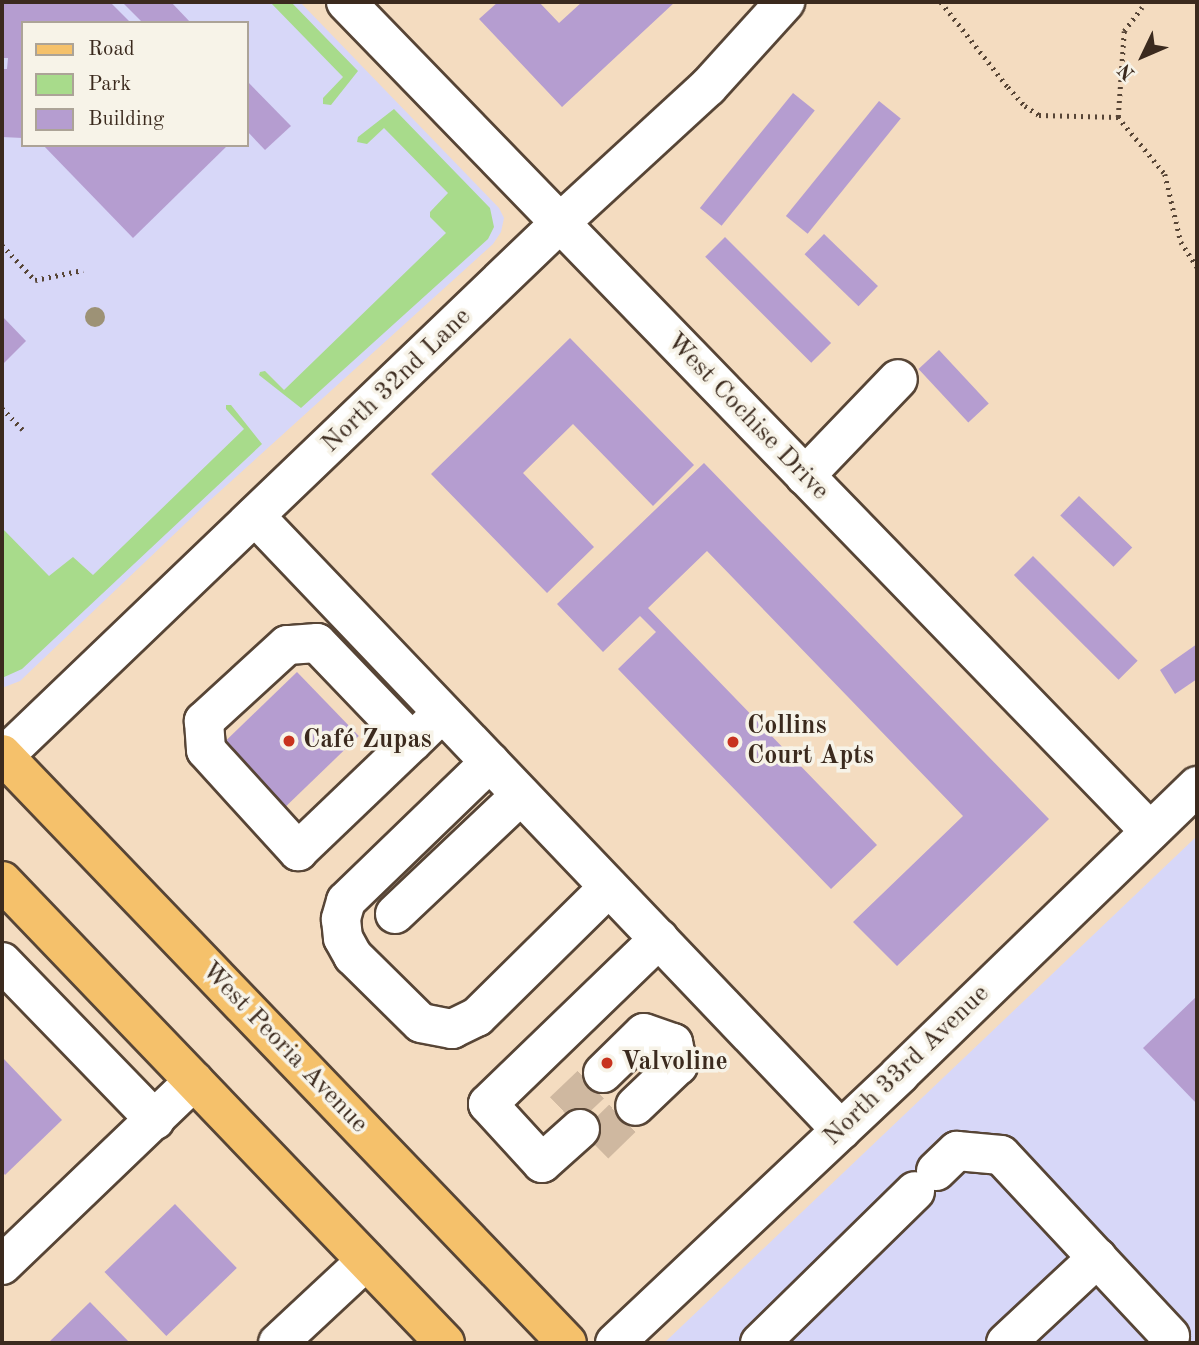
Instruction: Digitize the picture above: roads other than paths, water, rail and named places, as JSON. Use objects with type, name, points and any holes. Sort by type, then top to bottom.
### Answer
[{"type":"main road","name":"West Peoria Avenue","points":[[3,756],[567,1343]]},
{"type":"main road","points":[[2,881],[446,1343]]},
{"type":"street","name":"West Cochise Drive","points":[[346,2],[1150,831]]},
{"type":"street","name":"North 32nd Lane","points":[[3,756],[560,223],[708,88],[785,2]]},
{"type":"street","points":[[805,476],[898,379]]},
{"type":"street","points":[[255,516],[841,1130]]},
{"type":"street","points":[[412,742],[317,643],[287,645],[204,721],[206,750],[298,850],[412,742],[442,713]]},
{"type":"street","points":[[490,762],[346,901],[341,919],[342,938],[353,956],[421,1023],[452,1029],[477,1017],[609,887]]},
{"type":"street","name":"North 33rd Avenue","points":[[615,1343],[841,1130],[1197,786]]},
{"type":"street","points":[[395,914],[521,795]]},
{"type":"street","points":[[573,1134],[542,1163],[488,1104],[659,939]]},
{"type":"street","points":[[2,962],[155,1120]]},
{"type":"street","points":[[619,1091],[644,1033],[673,1042],[718,1001]]},
{"type":"street","points":[[2,1265],[194,1081]]},
{"type":"street","points":[[760,1343],[957,1151],[1001,1155],[1170,1336]]},
{"type":"street","points":[[1006,1343],[1097,1258]]},
{"type":"street","points":[[278,1343],[366,1261]]},
{"type":"tunnel","points":[[563,1111],[603,1073]]},
{"type":"tunnel","points":[[595,1145],[635,1106]]},
{"type":"place","name":"Café Zupas","points":[[289,741]]},
{"type":"place","name":"Collins Court Apts","points":[[733,742]]},
{"type":"place","name":"Valvoline","points":[[607,1063]]}]
